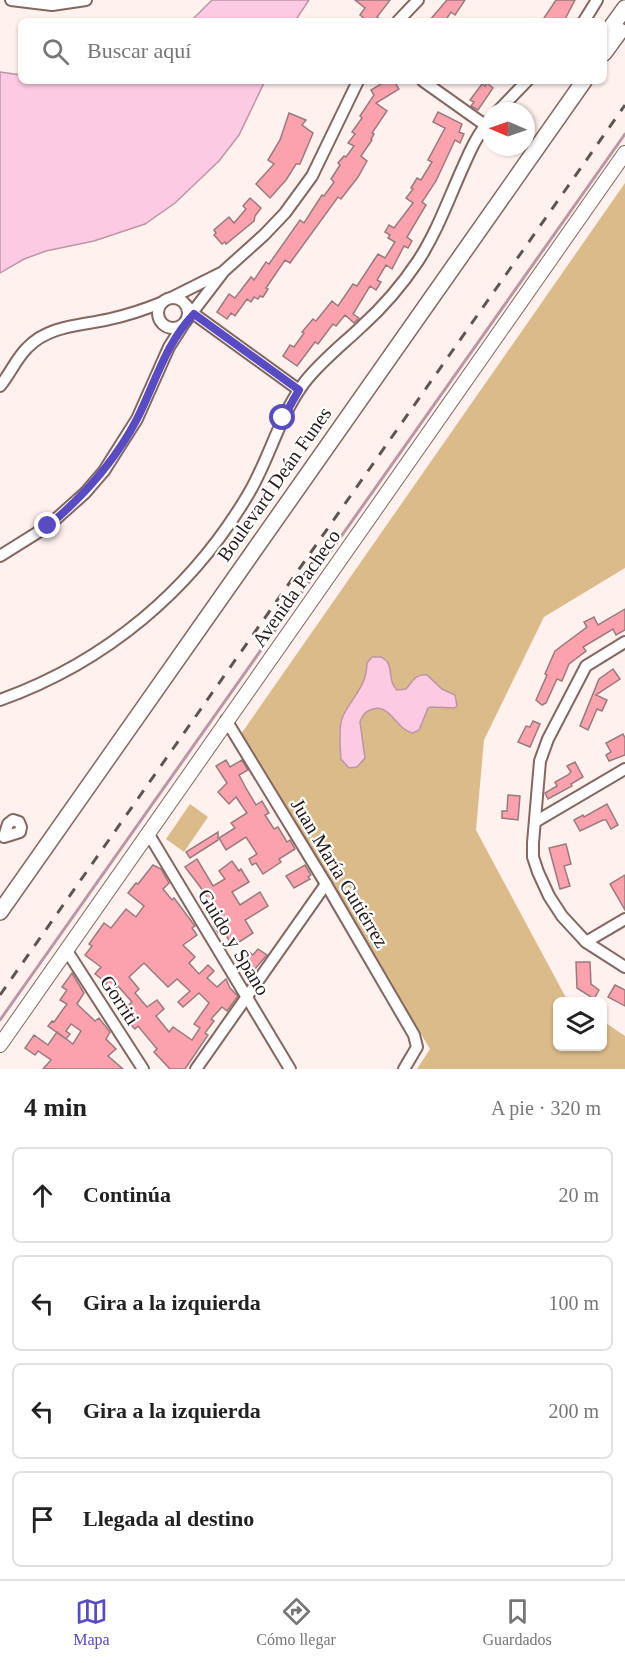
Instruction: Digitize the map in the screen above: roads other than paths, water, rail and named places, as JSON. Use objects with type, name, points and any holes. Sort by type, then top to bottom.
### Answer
[{"type":"main road","points":[[607,33],[625,8]]},
{"type":"main road","points":[[607,49],[625,23]]},
{"type":"main road","name":"Boulevard Deán Funes","points":[[0,896],[571,84]]},
{"type":"main road","name":"Boulevard Deán Funes","points":[[0,912],[582,84]]},
{"type":"street","points":[[11,0],[52,5],[86,0]]},
{"type":"street","points":[[401,18],[418,0]]},
{"type":"street","points":[[586,18],[597,0]]},
{"type":"street","points":[[0,556],[48,526],[85,493],[104,471],[137,419],[169,347],[185,322],[190,309],[224,271],[264,235],[298,196],[312,176],[357,84]]},
{"type":"street","points":[[428,84],[481,118]]},
{"type":"street","points":[[507,102],[524,84]]},
{"type":"street","points":[[0,700],[53,679],[90,658],[145,618],[172,594],[214,546],[250,492],[283,418],[299,390],[312,373],[388,300],[404,280],[437,227],[469,153],[481,133]]},
{"type":"street","name":"Avenida Pacheco","points":[[0,1045],[625,153]]},
{"type":"street","points":[[0,386],[26,349],[45,334],[73,325],[104,321],[142,311],[224,271]]},
{"type":"street","points":[[167,300],[180,300],[299,390]]},
{"type":"street","points":[[167,300],[158,311],[169,338],[169,347]]},
{"type":"street","points":[[142,311],[173,328],[182,326],[185,322]]},
{"type":"street","points":[[625,643],[586,666],[548,739],[540,761],[533,857],[549,896],[562,916],[586,942],[625,967]]},
{"type":"street","name":"Juan María Gutiérrez","points":[[226,720],[326,884],[414,1035],[417,1047],[404,1069]]},
{"type":"street","points":[[535,822],[625,769]]},
{"type":"street","name":"Guido y Spano","points":[[148,833],[290,1069]]},
{"type":"street","points":[[196,1069],[326,884]]},
{"type":"street","points":[[586,942],[625,919]]},
{"type":"street","name":"Gorriti","points":[[67,951],[142,1069]]},
{"type":"waterway","points":[[0,1020],[625,134]]},
{"type":"railway","points":[[0,995],[625,105]]}]
